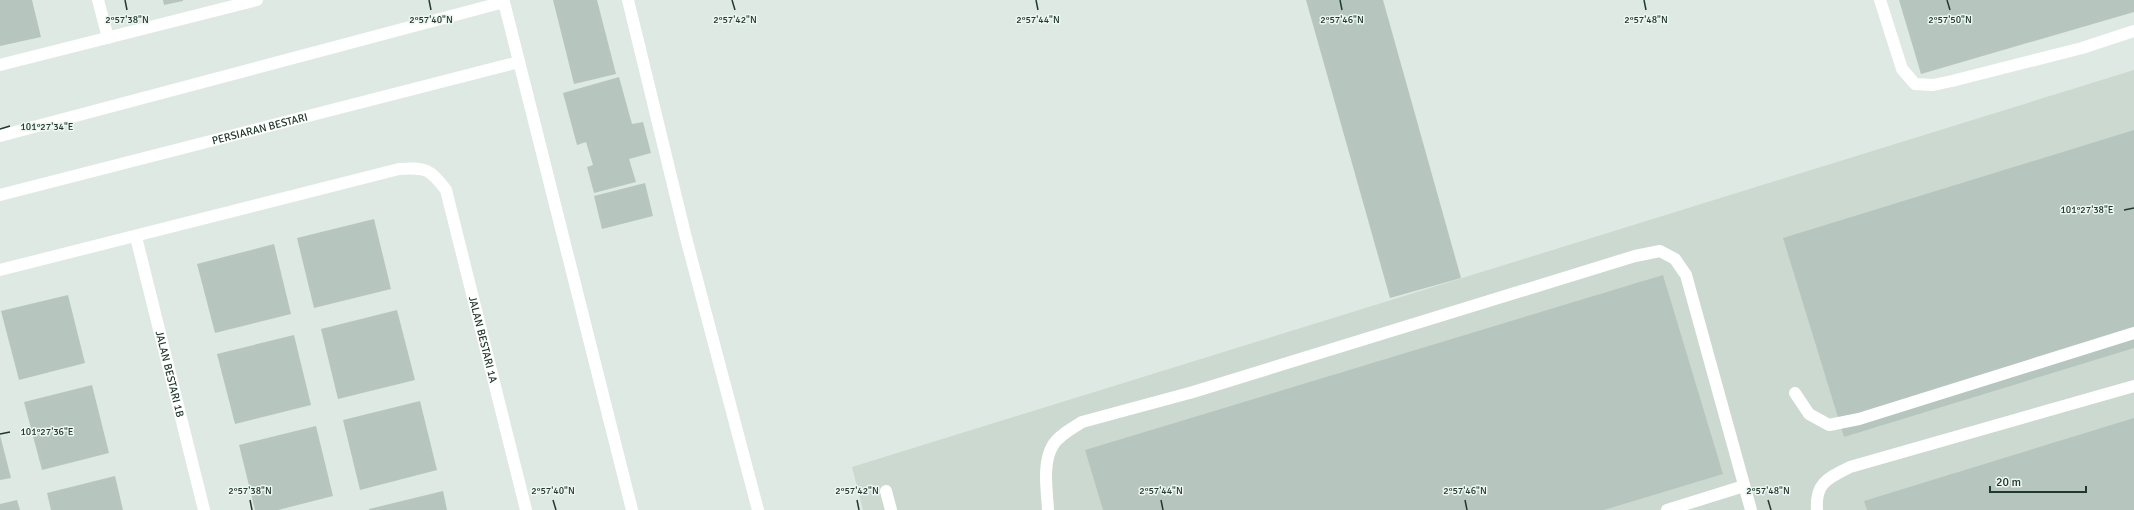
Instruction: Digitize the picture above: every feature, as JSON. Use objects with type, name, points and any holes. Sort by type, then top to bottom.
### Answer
[{"type":"street","points":[[98,0],[108,38]]},
{"type":"street","points":[[0,65],[258,0]]},
{"type":"street","points":[[628,0],[686,238],[758,510]]},
{"type":"street","points":[[1880,0],[1902,69],[1915,84],[1933,85],[1952,81],[2082,48],[2134,31]]},
{"type":"street","points":[[0,136],[504,1],[632,510]]},
{"type":"street","name":"PERSIARAN BESTARI","points":[[0,195],[519,62]]},
{"type":"street","name":"JALAN BESTARI 1A","points":[[136,237],[398,169],[415,168],[433,173],[446,190],[526,510]]},
{"type":"street","points":[[0,270],[136,237]]},
{"type":"street","name":"JALAN BESTARI 1B","points":[[136,237],[204,510]]},
{"type":"street","points":[[1048,510],[1047,466],[1053,446],[1067,432],[1082,422],[1193,392],[1634,256],[1660,251],[1675,259],[1686,275],[1751,510]]},
{"type":"street","points":[[1795,393],[1809,414],[1829,425],[1859,419],[2134,333]]},
{"type":"street","points":[[1817,510],[1816,499],[1820,488],[1828,478],[1850,467],[2134,386]]},
{"type":"street","points":[[1667,510],[1744,486]]},
{"type":"street","points":[[886,491],[891,510]]},
{"type":"shaded area","points":[[2134,70],[2134,510],[863,510],[852,467]]},
{"type":"building","points":[[0,0],[32,0],[41,37],[0,46]]},
{"type":"building","points":[[163,0],[183,0],[183,1],[164,5]]},
{"type":"building","points":[[553,0],[597,0],[616,74],[574,84]]},
{"type":"building","points":[[1306,0],[1383,0],[1461,278],[1390,298]]},
{"type":"building","points":[[1899,0],[2134,0],[2134,12],[1921,74]]},
{"type":"building","points":[[619,77],[632,124],[643,122],[651,153],[629,159],[636,182],[594,193],[587,167],[593,165],[586,142],[577,145],[563,93]]},
{"type":"building","points":[[2134,130],[2134,348],[1844,437],[1783,238]]},
{"type":"building","points":[[645,183],[653,216],[602,229],[594,196]]},
{"type":"building","points":[[374,219],[391,289],[314,308],[297,238]]},
{"type":"building","points":[[274,244],[291,314],[215,333],[197,264]]},
{"type":"building","points":[[1663,275],[1723,474],[1604,510],[1103,510],[1085,450]]},
{"type":"building","points":[[68,295],[85,363],[19,380],[1,311]]},
{"type":"building","points":[[397,310],[415,380],[338,399],[321,329]]},
{"type":"building","points":[[294,335],[311,405],[235,424],[217,354]]},
{"type":"building","points":[[92,385],[109,453],[42,470],[24,402]]},
{"type":"building","points":[[420,401],[437,470],[360,490],[343,420]]},
{"type":"building","points":[[2134,418],[2134,510],[1867,510],[1864,501]]},
{"type":"building","points":[[316,426],[333,496],[278,510],[255,510],[239,445]]},
{"type":"building","points":[[0,435],[11,478],[0,480]]},
{"type":"building","points":[[115,476],[123,510],[51,510],[47,493]]},
{"type":"building","points":[[443,491],[447,510],[369,510],[369,509]]},
{"type":"building","points":[[17,500],[20,510],[0,510],[0,504]]}]
